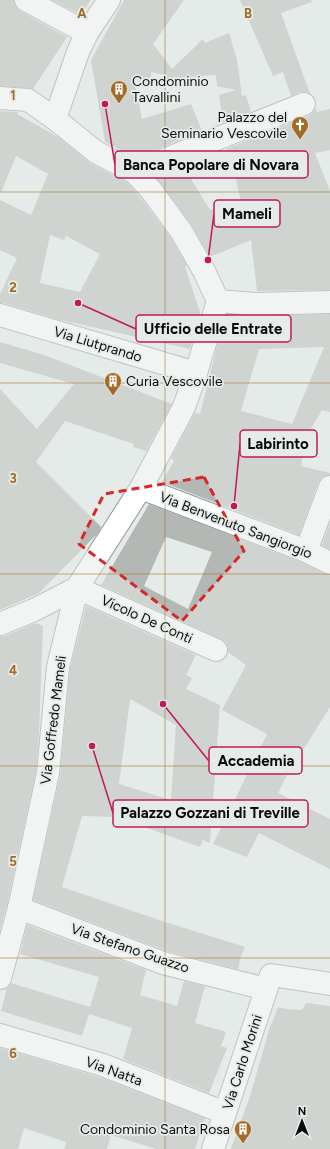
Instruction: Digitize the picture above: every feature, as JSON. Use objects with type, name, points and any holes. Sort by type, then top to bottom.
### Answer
[{"type":"street","points":[[26,0],[82,42]]},
{"type":"street","points":[[55,119],[82,42],[109,0]]},
{"type":"street","points":[[0,98],[28,100],[55,119],[96,152],[134,172],[151,190],[181,231],[204,271],[218,301],[255,304],[330,302]]},
{"type":"street","points":[[134,172],[304,104]]},
{"type":"street","name":"Via Goffredo Mameli","points":[[0,978],[19,908],[48,773],[58,667],[77,588],[141,488],[184,407],[218,301]]},
{"type":"street","name":"Via Liutprando","points":[[0,315],[196,373]]},
{"type":"street","points":[[306,551],[330,487]]},
{"type":"street","name":"Via Benvenuto Sangiorgio","points":[[141,488],[306,551],[330,563]]},
{"type":"street","points":[[0,624],[34,610],[77,588]]},
{"type":"street","name":"Vicolo De Conti","points":[[77,588],[216,650]]},
{"type":"street","name":"Via Stefano Guazzo","points":[[19,908],[163,963],[268,982],[330,984]]},
{"type":"street","name":"Via Carlo Morini","points":[[213,1149],[268,982]]},
{"type":"street","name":"Via Natta","points":[[0,1035],[103,1065],[225,1113]]},
{"type":"highlighted area","points":[[204,477],[244,551],[182,621],[79,544],[104,494]]},
{"type":"building","points":[[0,0],[14,0],[15,6],[20,11],[67,37],[33,89],[0,86]]},
{"type":"building","points":[[52,0],[91,0],[81,15]]},
{"type":"building","points":[[124,0],[184,0],[153,44],[172,69],[203,39],[205,43],[229,33],[237,60],[242,96],[246,95],[251,112],[223,123],[219,95],[236,90],[217,86],[216,75],[161,79],[165,75],[151,72],[151,78],[134,78],[142,119],[191,104],[202,131],[135,158],[105,142],[91,60]]},
{"type":"building","points":[[240,0],[311,0],[312,2],[281,13],[310,94],[299,92],[291,96],[283,72],[273,76]]},
{"type":"building","points":[[316,108],[317,112],[330,109],[330,150],[315,153],[330,191],[330,290],[257,291],[251,240],[210,257],[191,224],[156,177],[212,154],[219,170],[191,179],[210,210],[241,202],[233,166],[229,167],[226,149],[309,116]]},
{"type":"building","points":[[0,111],[18,112],[17,114],[58,137],[90,163],[126,182],[141,198],[171,238],[187,266],[185,267],[201,315],[190,349],[61,320],[0,303],[0,294],[17,258],[0,250],[0,200],[31,215],[48,174],[16,156],[0,193]],"holes":[[[50,235],[64,240],[66,236],[100,254],[80,292],[40,283]]]},
{"type":"building","points":[[227,314],[255,316],[330,314],[330,412],[322,410],[306,437],[301,466],[330,473],[330,475],[322,477],[318,483],[299,535],[162,482],[174,461],[171,458],[195,413],[200,414]],"holes":[[[324,347],[292,424],[241,411],[259,349]]]},
{"type":"building","points":[[0,342],[44,355],[172,404],[146,451],[133,447],[134,444],[65,421],[36,462],[101,527],[98,533],[39,593],[0,610],[0,389],[37,429],[74,384],[0,363]]},
{"type":"building","points":[[149,504],[301,562],[324,574],[330,575],[330,707],[286,777],[278,793],[330,819],[330,869],[259,833],[247,857],[213,844],[267,734],[222,710],[246,665],[228,652],[226,642],[221,639],[101,585]],"holes":[[[166,537],[212,552],[188,609],[144,586]]]},
{"type":"building","points":[[330,523],[330,549],[322,545]]},
{"type":"building","points":[[86,606],[196,655],[186,675],[192,678],[186,689],[220,705],[210,843],[203,840],[200,847],[116,817],[82,816],[62,887],[245,947],[238,969],[167,951],[33,900],[60,776],[70,669]],"holes":[[[130,699],[176,725],[171,800],[119,784]]]},
{"type":"building","points":[[35,623],[43,626],[36,771],[7,905],[0,930],[0,636],[5,636]]},
{"type":"building","points":[[27,925],[146,970],[140,995],[177,1006],[184,981],[205,986],[195,1023],[226,1032],[221,1046],[227,1048],[209,1093],[123,1059],[132,1028],[89,1014],[82,1036],[1,1011],[7,988],[11,983],[90,1007],[99,977],[20,954]]},
{"type":"building","points":[[306,1003],[330,1006],[330,1149],[231,1149],[251,1093],[269,1030],[278,1007],[302,1010]]},
{"type":"building","points":[[0,1048],[99,1077],[205,1118],[195,1149],[156,1149],[111,1135],[107,1149],[64,1149],[66,1142],[24,1128],[18,1149],[0,1149]]},
{"type":"place","name":"Banca Popolare di Novara","points":[[105,104]]},
{"type":"place","name":"Condominio Tavallini","points":[[119,104]]},
{"type":"place","name":"Palazzo del Seminario Vescovile","points":[[300,140]]},
{"type":"place","name":"Mameli","points":[[208,260]]},
{"type":"place","name":"Ufficio delle Entrate","points":[[78,303]]},
{"type":"place","name":"Curia Vescovile","points":[[113,396]]},
{"type":"place","name":"Labirinto","points":[[234,506]]},
{"type":"place","name":"Accademia","points":[[163,704]]},
{"type":"place","name":"Palazzo Gozzani di Treville","points":[[92,746]]},
{"type":"place","name":"Condominio Santa Rosa","points":[[243,1144]]}]
